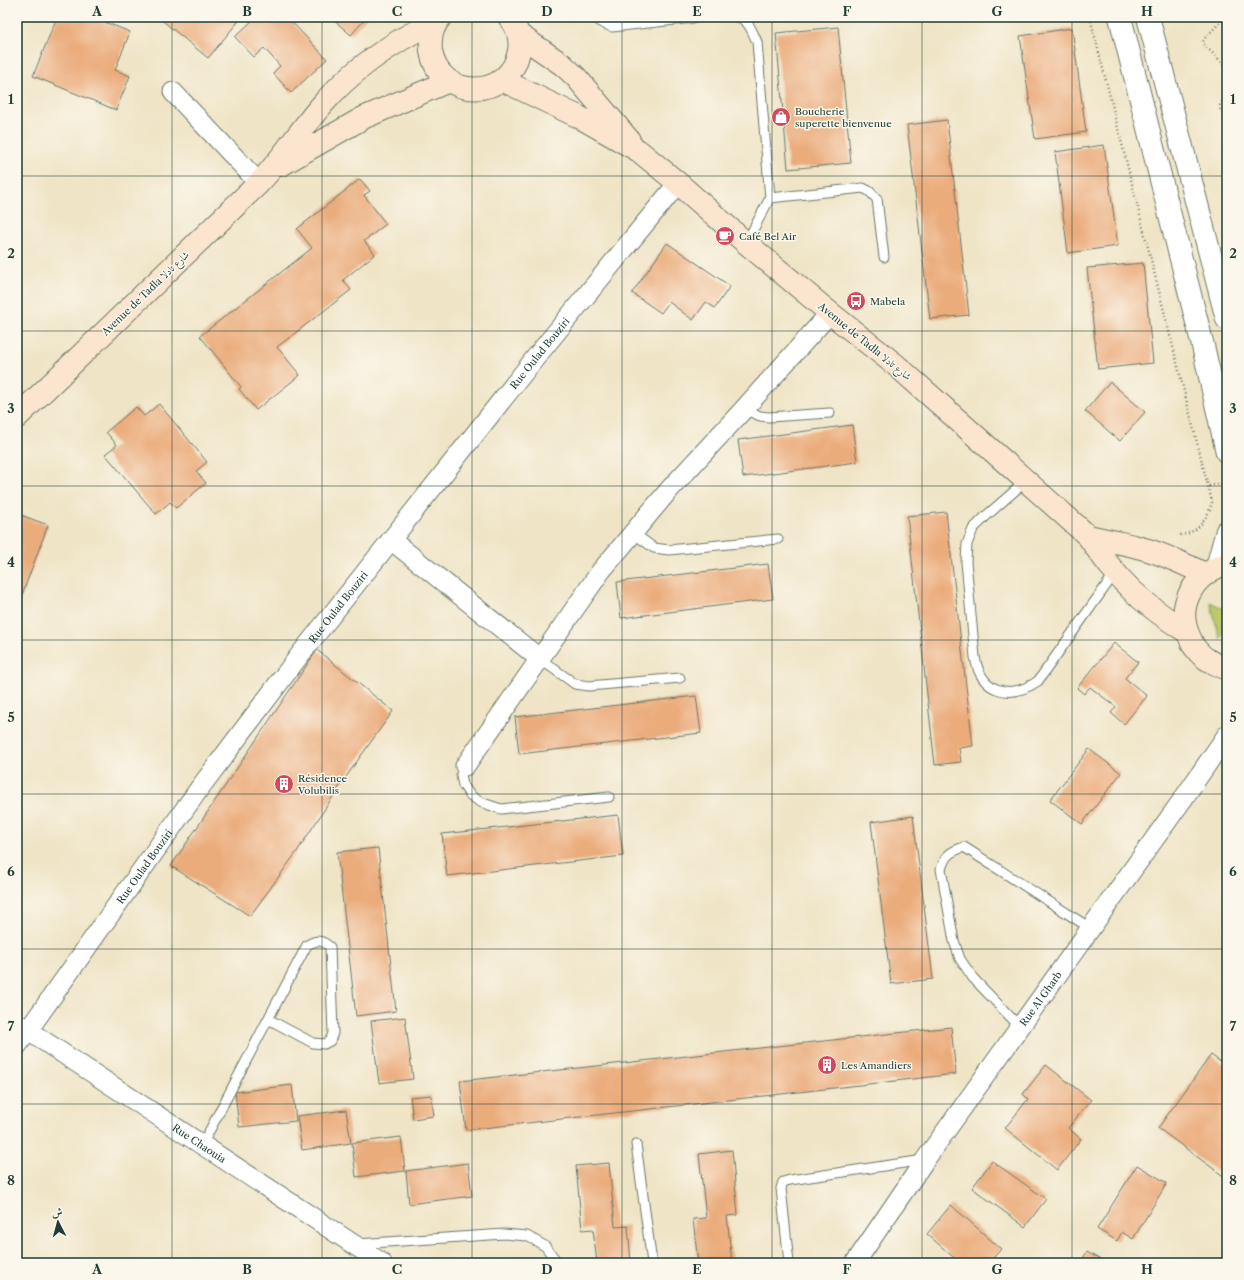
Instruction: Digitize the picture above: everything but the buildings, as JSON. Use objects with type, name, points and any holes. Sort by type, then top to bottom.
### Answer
[{"type":"main road","points":[[439,18],[432,32],[430,46],[433,59],[439,72],[450,82],[462,88],[476,89],[490,87],[502,80],[511,71],[517,59],[520,46],[514,25]]},
{"type":"main road","name":"Avenue de Tadla شارع تادلا","points":[[17,417],[266,176],[321,106],[353,75],[383,50],[410,33],[439,18]]},
{"type":"main road","name":"Avenue de Tadla شارع تادلا","points":[[514,25],[576,77],[638,151]]},
{"type":"main road","name":"Avenue de Tadla شارع تادلا","points":[[502,80],[581,118],[638,151],[678,183],[830,313],[897,366],[1088,536],[1102,558],[1138,597],[1161,616],[1187,632]]},
{"type":"main road","name":"Avenue de Tadla شارع تادلا","points":[[266,176],[363,118],[450,82]]},
{"type":"main road","points":[[1088,536],[1148,550],[1177,561],[1216,568]]},
{"type":"main road","points":[[1216,568],[1194,585],[1187,600],[1184,616],[1187,632],[1195,649],[1210,662],[1227,669]]},
{"type":"street","points":[[1120,17],[1204,346],[1220,386],[1227,452]]},
{"type":"street","points":[[1148,17],[1227,319]]},
{"type":"street","points":[[173,92],[266,176]]},
{"type":"street","name":"Rue Oulad Bouziri","points":[[17,1046],[22,1026],[299,656],[536,357],[678,183]]},
{"type":"street","points":[[465,766],[601,571],[669,490],[830,313]]},
{"type":"street","points":[[1216,568],[1227,531]]},
{"type":"street","points":[[391,540],[540,660]]},
{"type":"street","name":"Rue Al Gharb","points":[[855,1263],[925,1160],[1183,799],[1227,735]]},
{"type":"street","name":"Rue Chaouia","points":[[22,1026],[382,1263]]},
{"type":"lane","points":[[595,17],[602,23],[612,28],[702,17]]},
{"type":"lane","points":[[737,17],[741,18],[751,26],[757,42],[770,198],[746,242]]},
{"type":"lane","points":[[770,198],[863,188],[869,191],[877,199],[884,257]]},
{"type":"lane","points":[[744,409],[760,416],[769,417],[830,413]]},
{"type":"lane","points":[[1026,481],[973,529],[967,544],[966,562],[975,657],[981,676],[996,688],[1015,692],[1028,688],[1038,681],[1115,573]]},
{"type":"lane","points":[[633,533],[654,548],[669,550],[778,539]]},
{"type":"lane","points":[[540,660],[575,684],[589,686],[680,678]]},
{"type":"lane","points":[[465,766],[461,774],[462,780],[463,785],[470,795],[480,802],[501,809],[609,797]]},
{"type":"lane","points":[[1020,1027],[973,978],[960,959],[954,941],[941,869],[945,858],[953,851],[964,847],[1090,928]]},
{"type":"lane","points":[[202,1145],[268,1019],[307,945],[315,941],[324,942],[330,947],[333,1033],[330,1041],[324,1044],[313,1043],[268,1019]]},
{"type":"lane","points":[[636,1144],[652,1263]]},
{"type":"lane","points":[[789,1263],[781,1188],[783,1182],[925,1160]]},
{"type":"lane","points":[[355,1244],[504,1234],[527,1236],[545,1246],[558,1263]]},
{"type":"path","points":[[1090,17],[1212,502],[1209,513],[1202,523],[1193,531],[1181,535],[1175,535]]},
{"type":"path","points":[[1225,17],[1204,39],[1203,42],[1205,46],[1227,67]]},
{"type":"path","points":[[1227,95],[1220,107],[1220,111],[1227,118]]},
{"type":"path","points":[[1209,486],[1227,482]]},
{"type":"green space","points":[[1210,602],[1227,610],[1227,628],[1220,639]]},
{"type":"place","name":"Boucherie superette bienvenue","points":[[781,117]]},
{"type":"place","name":"Café Bel Air","points":[[725,236]]},
{"type":"place","name":"Mabela","points":[[856,301]]},
{"type":"place","name":"Résidence Volubilis","points":[[284,784]]},
{"type":"place","name":"Les Amandiers","points":[[827,1065]]}]
